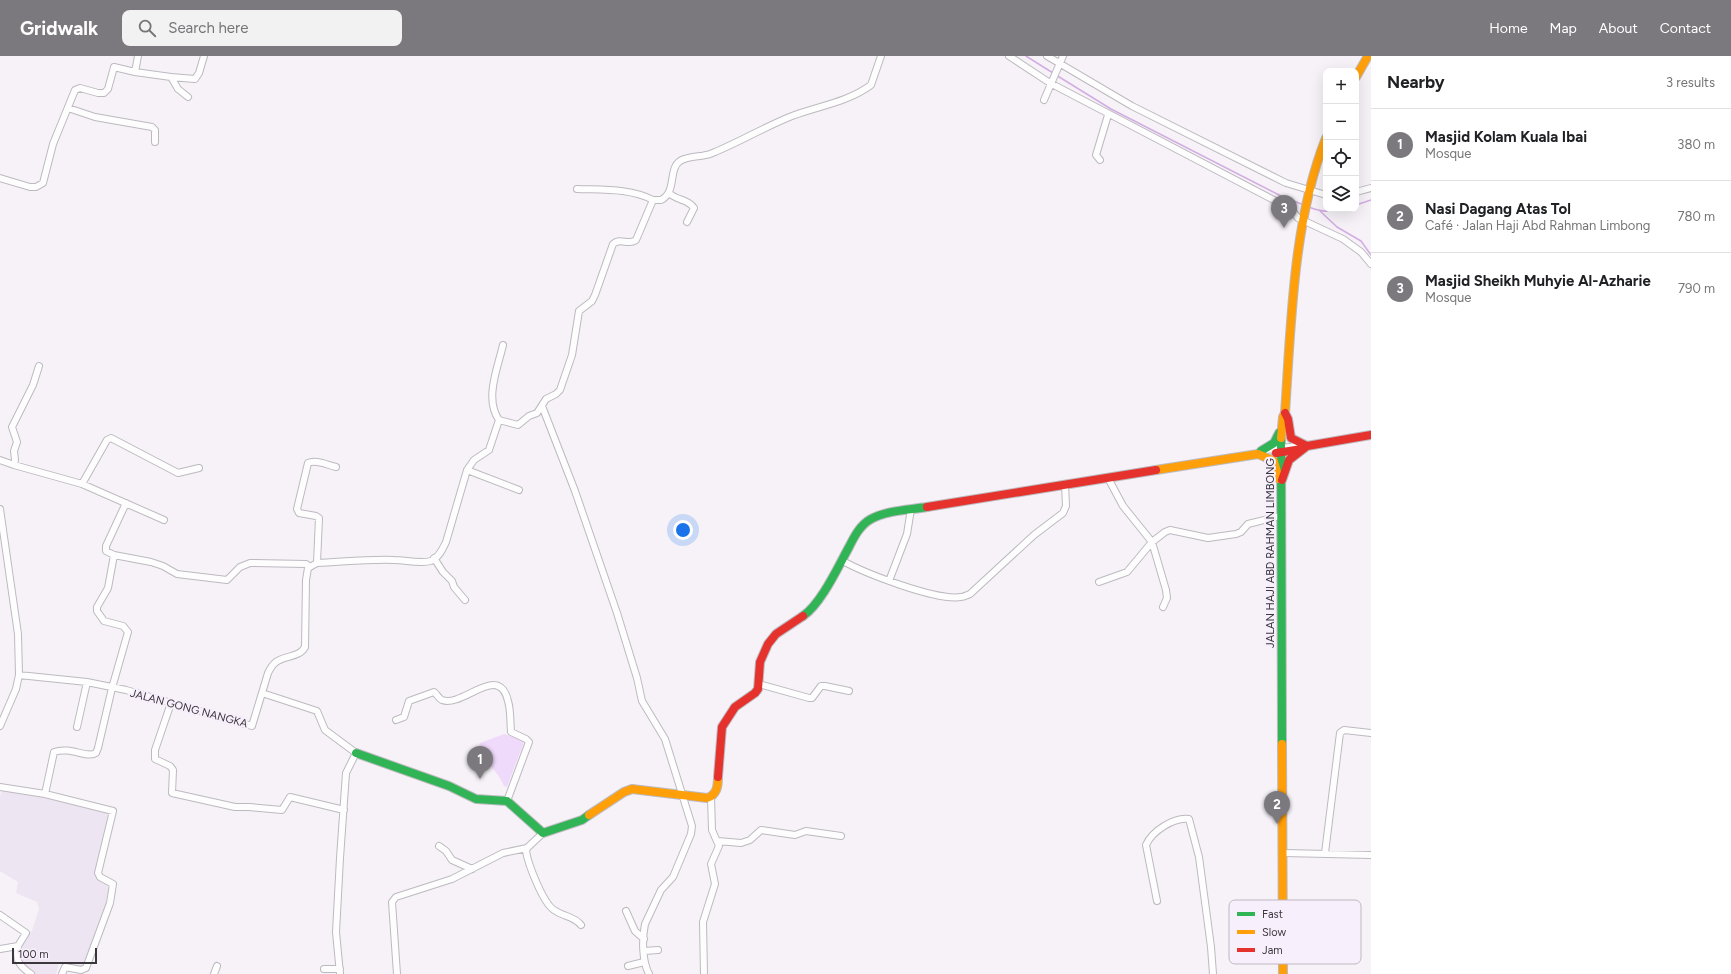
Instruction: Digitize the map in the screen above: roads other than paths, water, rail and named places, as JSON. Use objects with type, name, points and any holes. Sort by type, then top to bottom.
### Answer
[{"type":"street","points":[[135,72],[138,56]]},
{"type":"street","points":[[0,178],[30,187],[36,187],[43,183],[53,144],[74,92],[77,89],[84,89],[101,94],[106,91],[112,70],[115,66],[135,72],[195,79],[200,73],[204,56]]},
{"type":"street","points":[[577,188],[620,190],[642,195],[653,200],[661,200],[669,193],[676,166],[681,160],[707,155],[791,117],[832,104],[855,94],[871,85],[881,56]]},
{"type":"street","points":[[1009,56],[1051,83],[1108,115],[1290,209],[1296,217],[1304,218],[1343,239],[1361,252],[1371,264]]},
{"type":"street","points":[[1047,56],[1059,65],[1164,123],[1308,194],[1323,195]]},
{"type":"street","points":[[1044,100],[1063,56]]},
{"type":"street","points":[[1359,72],[1368,56]]},
{"type":"street","points":[[171,77],[178,90],[188,97]]},
{"type":"street","points":[[68,108],[95,117],[152,127],[155,130],[156,142]]},
{"type":"street","points":[[1100,160],[1096,155],[1108,115]]},
{"type":"street","points":[[1260,453],[1276,440],[1285,415],[1294,280],[1308,194],[1313,173],[1325,140]]},
{"type":"street","points":[[1359,191],[1371,188]]},
{"type":"street","points":[[669,193],[674,197],[686,200],[694,208],[687,222]]},
{"type":"street","points":[[498,423],[519,424],[529,416],[537,413],[546,399],[556,394],[560,390],[572,355],[579,311],[592,301],[613,244],[619,241],[632,242],[636,240],[653,200]]},
{"type":"street","points":[[126,502],[106,546],[106,551],[114,555],[151,562],[163,566],[177,574],[227,580],[240,567],[250,563],[306,564],[310,567],[317,563],[394,560],[422,562],[431,561],[442,551],[446,542],[467,470],[474,460],[489,450],[498,423],[493,403],[493,387],[503,345]]},
{"type":"street","points":[[14,465],[14,451],[17,442],[12,427],[33,386],[39,366]]},
{"type":"street","points":[[542,406],[575,491],[617,613],[637,678],[642,702],[665,739],[681,795],[691,823],[692,832],[672,877],[659,892],[646,924],[644,939],[644,962],[649,974]]},
{"type":"street","points":[[1285,415],[1291,438],[1305,447]]},
{"type":"street","name":"JALAN HAJI ABD RAHMAN LIMBONG","points":[[1284,900],[1280,516],[1285,415]]},
{"type":"street","points":[[704,974],[703,926],[705,912],[715,884],[711,864],[718,850],[718,841],[712,830],[711,798],[717,790],[722,727],[735,707],[755,693],[759,684],[760,662],[768,644],[776,634],[809,612],[829,583],[857,532],[869,520],[882,514],[911,509],[1305,447],[1371,435]]},
{"type":"street","points":[[82,484],[107,440],[111,438],[178,473],[199,468]]},
{"type":"street","points":[[1281,480],[1289,460],[1305,447]]},
{"type":"street","points":[[1260,453],[1273,458],[1276,462],[1281,480]]},
{"type":"street","points":[[0,460],[82,484],[126,502],[164,520]]},
{"type":"street","points":[[317,563],[319,518],[316,516],[299,513],[297,509],[308,464],[312,461],[316,461],[336,467]]},
{"type":"street","points":[[467,470],[519,490]]},
{"type":"street","points":[[1108,478],[1123,506],[1152,542],[1166,590],[1167,598],[1163,607]]},
{"type":"street","points":[[841,560],[862,571],[932,594],[961,597],[970,594],[1034,535],[1064,513],[1066,506],[1065,484]]},
{"type":"street","points":[[0,509],[18,634],[19,675],[16,689],[0,726]]},
{"type":"street","points":[[889,581],[907,534],[911,509]]},
{"type":"street","points":[[1099,582],[1126,572],[1152,542],[1170,530],[1208,538],[1236,534],[1241,532],[1248,524],[1280,516]]},
{"type":"street","points":[[45,794],[54,752],[68,749],[90,755],[96,753],[102,735],[112,688],[128,632],[123,626],[104,621],[97,611],[97,607],[108,588],[114,555]]},
{"type":"street","points":[[434,558],[443,572],[452,580],[454,587],[465,600]]},
{"type":"street","name":"JALAN GONG NANGKA","points":[[19,675],[86,682],[126,690],[252,726],[268,673],[276,662],[287,656],[299,654],[305,647],[306,580],[310,567]]},
{"type":"street","points":[[77,727],[86,682]]},
{"type":"street","points":[[759,684],[809,698],[812,698],[821,686],[849,691]]},
{"type":"street","points":[[396,720],[404,717],[409,701],[416,697],[434,692],[440,699],[449,701],[485,686],[498,685],[501,687],[508,699],[511,714],[511,732],[529,742],[507,801]]},
{"type":"street","points":[[262,693],[317,711],[325,730],[356,753],[449,786],[476,799],[507,801],[543,833]]},
{"type":"street","points":[[171,703],[155,750],[155,759],[170,766],[173,770],[172,793],[235,807],[282,810],[290,797],[344,810]]},
{"type":"street","points":[[1325,854],[1340,733],[1344,730],[1371,733]]},
{"type":"street","points":[[324,969],[340,971],[336,932],[346,773],[356,753]]},
{"type":"street","points":[[0,787],[45,794],[112,810],[114,812],[98,874],[100,877],[113,884],[110,903],[86,968],[81,970],[65,967],[62,974]]},
{"type":"street","points":[[396,974],[392,902],[396,897],[452,879],[503,853],[527,848],[543,833],[582,820],[628,790],[711,798]]},
{"type":"street","points":[[1157,901],[1146,845],[1149,838],[1153,834],[1166,826],[1184,818],[1190,819],[1200,864],[1212,947],[1213,974]]},
{"type":"street","points":[[718,841],[742,843],[750,840],[760,830],[795,835],[806,831],[841,836]]},
{"type":"street","points":[[439,846],[446,851],[452,860],[472,869]]},
{"type":"street","points":[[527,848],[526,853],[533,874],[547,904],[555,911],[573,918],[581,925]]},
{"type":"street","points":[[1284,853],[1371,854]]},
{"type":"street","points":[[626,911],[636,931],[644,939]]},
{"type":"street","points":[[0,915],[26,933],[18,946],[17,954],[20,967],[31,974]]},
{"type":"street","points":[[0,949],[18,946]]},
{"type":"street","points":[[644,951],[658,950]]},
{"type":"street","points":[[628,966],[644,962]]},
{"type":"street","name":"JALAN HAJI ABD RAHMAN LIMBONG","points":[[1283,964],[1283,974]]},
{"type":"street","points":[[214,974],[217,966]]},
{"type":"waterway","points":[[1026,56],[1053,73]]},
{"type":"waterway","points":[[1056,75],[1111,109],[1283,197],[1304,205]]},
{"type":"waterway","points":[[1359,204],[1371,200]]},
{"type":"waterway","points":[[1309,207],[1323,211]]},
{"type":"waterway","points":[[1320,211],[1337,227],[1361,241],[1371,255]]},
{"type":"place","name":"Masjid Sheikh Muhyie Al-Azharie","points":[[1284,228]]},
{"type":"place","name":"Masjid Kolam Kuala Ibai","points":[[480,779]]},
{"type":"place","name":"Nasi Dagang Atas Tol","points":[[1277,824]]}]
